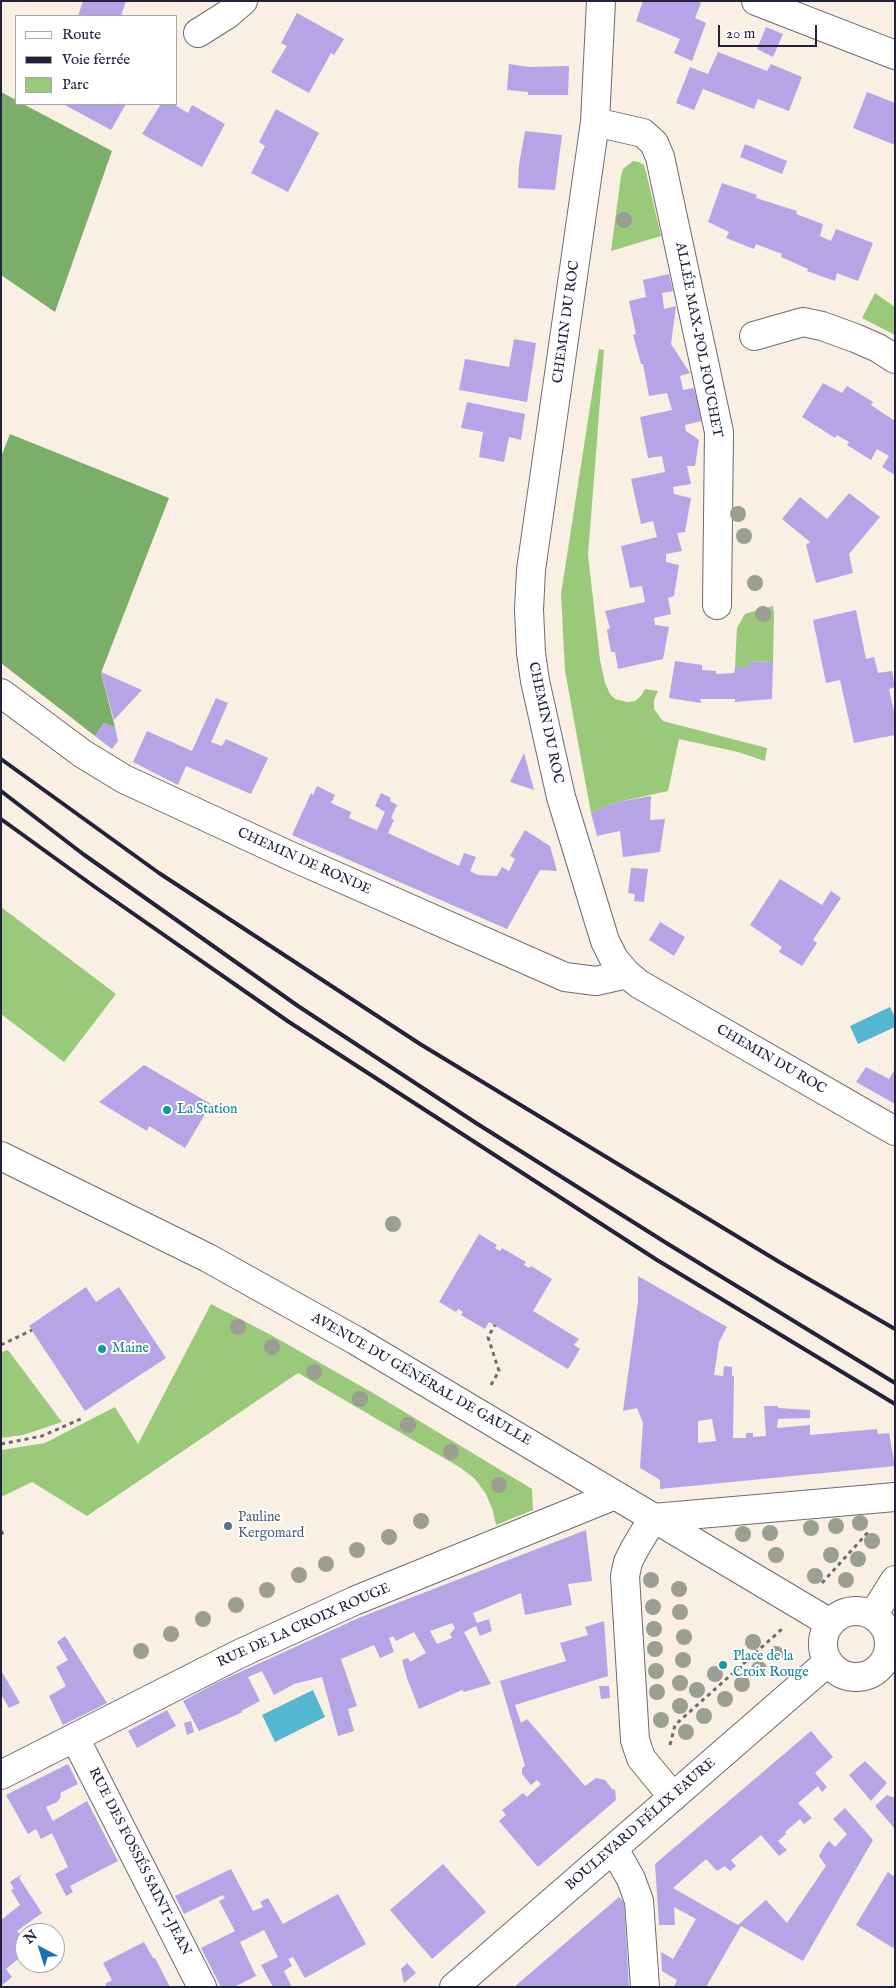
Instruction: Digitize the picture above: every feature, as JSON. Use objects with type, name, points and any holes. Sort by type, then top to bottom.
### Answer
[{"type":"street","points":[[198,33],[228,14],[243,1]]},
{"type":"street","name":"CHEMIN DU ROC","points":[[601,1],[595,122],[531,570],[529,610],[534,681],[561,797],[605,941],[614,959],[627,974],[639,984],[895,1132]]},
{"type":"street","points":[[756,1],[895,55]]},
{"type":"street","name":"ALLÉE MAX-POL FOUCHET","points":[[595,122],[643,133],[654,143],[660,156],[719,432],[717,605]]},
{"type":"street","points":[[754,336],[803,322],[822,326],[855,338],[878,348],[895,359]]},
{"type":"street","name":"CHEMIN DE RONDE","points":[[1,692],[83,754],[124,779],[294,858],[565,977],[596,980],[627,974]]},
{"type":"street","name":"AVENUE DU GÉNÉRAL DE GAULLE","points":[[1,1156],[208,1258],[355,1340],[830,1623]]},
{"type":"street","name":"RUE DE LA CROIX ROUGE","points":[[1,1775],[240,1654],[354,1601],[615,1495]]},
{"type":"street","points":[[673,1797],[641,1758],[635,1740],[625,1576],[628,1562],[653,1518],[895,1497]]},
{"type":"street","points":[[873,1615],[895,1580]]},
{"type":"street","points":[[854,1610],[873,1615],[882,1622],[887,1632],[891,1656],[875,1671],[866,1676],[855,1677],[835,1670],[828,1662],[824,1653],[823,1642],[825,1632],[830,1623],[845,1612],[854,1610]]},
{"type":"street","name":"BOULEVARD FÉLIX FAURE","points":[[454,1987],[828,1662]]},
{"type":"street","name":"RUE DES FOSSÉS SAINT-JEAN","points":[[75,1738],[202,1987]]},
{"type":"street","points":[[614,1849],[631,1879],[639,1901],[644,1987]]},
{"type":"path","points":[[491,1421],[505,1396],[490,1387],[499,1371],[488,1337],[495,1325]]},
{"type":"path","points":[[1,1345],[32,1330]]},
{"type":"path","points":[[1,1444],[42,1436],[83,1418]]},
{"type":"path","points":[[654,1774],[665,1764],[675,1724],[776,1636],[876,1523]]},
{"type":"path","points":[[1,1531],[5,1538]]},
{"type":"green space","points":[[1,92],[15,99],[15,105],[25,105],[112,151],[55,312],[1,275]]},
{"type":"green space","points":[[633,161],[644,165],[661,236],[611,251],[621,176],[623,169]]},
{"type":"green space","points":[[875,293],[895,307],[895,335],[862,318]]},
{"type":"green space","points":[[599,349],[604,350],[588,555],[600,660],[605,683],[610,694],[615,699],[627,702],[635,701],[645,689],[658,691],[654,700],[654,709],[663,721],[767,748],[765,761],[738,752],[679,739],[668,791],[618,802],[591,813],[565,671],[561,594]]},
{"type":"green space","points":[[10,434],[169,498],[101,673],[115,727],[104,723],[95,736],[1,663],[1,457]]},
{"type":"green space","points":[[773,606],[773,662],[750,661],[750,667],[735,667],[737,628],[745,614]]},
{"type":"green space","points":[[1,907],[116,994],[64,1062],[1,1014]]},
{"type":"green space","points":[[211,1304],[271,1335],[373,1393],[532,1489],[533,1510],[496,1525],[486,1494],[475,1479],[461,1468],[298,1373],[87,1516],[32,1482],[1,1497],[1,1450],[45,1443],[115,1407],[138,1444]]},
{"type":"green space","points":[[8,1350],[62,1422],[23,1435],[1,1438],[1,1352]]},
{"type":"water","points":[[890,1007],[895,1017],[895,1027],[858,1044],[850,1026]]},
{"type":"water","points":[[313,1690],[325,1717],[275,1742],[262,1715]]},
{"type":"building","points":[[83,1],[126,1],[121,15],[78,15]]},
{"type":"building","points":[[643,1],[697,1],[701,3],[695,18],[706,23],[692,61],[674,53],[680,39],[636,21]]},
{"type":"building","points":[[297,13],[344,39],[334,55],[331,53],[309,93],[271,72],[287,46],[281,43]]},
{"type":"building","points":[[766,27],[783,34],[773,57],[757,49]]},
{"type":"building","points":[[718,52],[767,71],[771,64],[802,77],[789,111],[758,99],[754,109],[703,89],[694,110],[676,103],[690,67],[708,74]]},
{"type":"building","points":[[509,64],[529,67],[569,66],[568,95],[528,95],[528,92],[507,90]]},
{"type":"building","points":[[867,92],[895,103],[895,145],[853,128]]},
{"type":"building","points":[[65,105],[125,105],[111,130]]},
{"type":"building","points":[[160,105],[175,105],[188,113],[192,105],[225,124],[202,167],[142,134]]},
{"type":"building","points":[[276,109],[319,133],[288,192],[251,173],[265,146],[259,142]]},
{"type":"building","points":[[525,131],[562,135],[555,190],[518,188],[519,165]]},
{"type":"building","points":[[745,144],[787,161],[782,174],[740,157]]},
{"type":"building","points":[[722,183],[757,195],[756,198],[797,211],[796,214],[823,224],[820,236],[831,241],[836,229],[873,243],[858,281],[837,273],[835,281],[807,271],[808,269],[781,257],[782,254],[756,244],[754,249],[726,238],[729,232],[708,222]]},
{"type":"building","points":[[669,274],[673,291],[662,293],[664,309],[676,306],[671,344],[690,373],[680,376],[683,390],[694,388],[702,421],[685,425],[686,431],[699,440],[695,466],[687,466],[691,484],[673,487],[674,494],[691,498],[685,532],[677,533],[682,551],[666,554],[666,562],[679,565],[674,596],[668,598],[671,614],[654,618],[655,625],[669,627],[663,659],[618,669],[615,652],[611,652],[607,630],[610,628],[605,611],[645,602],[642,586],[630,588],[621,546],[657,537],[653,521],[641,524],[631,479],[665,472],[662,456],[648,458],[640,417],[672,410],[667,393],[649,396],[643,364],[641,364],[633,335],[636,334],[629,301],[646,297],[643,280]]},
{"type":"building","points":[[514,339],[536,343],[527,402],[459,390],[465,359],[509,367]]},
{"type":"building","points":[[823,383],[842,393],[847,386],[873,402],[871,405],[895,421],[895,475],[882,467],[889,456],[877,449],[871,460],[847,445],[849,442],[837,435],[835,438],[802,417]]},
{"type":"building","points":[[467,402],[525,414],[521,440],[509,437],[504,462],[479,457],[483,432],[461,428]]},
{"type":"building","points":[[849,493],[880,517],[849,554],[853,573],[816,583],[806,545],[810,542],[782,519],[800,497],[827,519]]},
{"type":"building","points":[[856,610],[866,659],[874,657],[878,673],[892,671],[895,687],[889,689],[895,716],[895,735],[854,743],[840,680],[826,683],[813,620]]},
{"type":"building","points":[[675,661],[702,665],[702,670],[716,671],[716,674],[734,673],[735,667],[750,667],[749,661],[773,662],[772,699],[735,702],[735,699],[700,699],[701,703],[669,698]]},
{"type":"building","points":[[101,673],[142,690],[114,720]]},
{"type":"building","points":[[216,698],[228,703],[211,742],[222,746],[226,739],[268,758],[251,794],[186,766],[178,785],[133,762],[147,731],[192,751]]},
{"type":"building","points":[[104,723],[115,727],[118,741],[112,749],[95,736]]},
{"type":"building","points":[[524,753],[534,790],[510,782]]},
{"type":"building","points":[[317,786],[335,795],[331,803],[351,812],[349,818],[377,830],[385,812],[375,806],[381,793],[391,798],[390,801],[397,805],[391,818],[394,820],[388,833],[459,866],[464,853],[476,857],[470,871],[478,875],[497,876],[502,867],[509,871],[515,859],[510,856],[525,830],[550,846],[557,871],[540,870],[507,929],[292,835],[311,793],[313,795]]},
{"type":"building","points":[[651,796],[650,820],[665,819],[660,852],[623,857],[620,831],[597,836],[591,813],[618,802]]},
{"type":"building","points":[[631,868],[648,869],[644,902],[634,901],[635,894],[628,893]]},
{"type":"building","points":[[780,879],[822,905],[831,891],[841,898],[813,940],[817,943],[802,966],[779,952],[782,947],[750,925]]},
{"type":"building","points":[[660,922],[685,937],[674,956],[649,940]]},
{"type":"building","points":[[144,1065],[211,1104],[185,1148],[149,1126],[147,1131],[99,1102]]},
{"type":"building","points":[[866,1067],[889,1079],[895,1069],[895,1104],[856,1082]]},
{"type":"building","points":[[479,1234],[497,1245],[495,1248],[500,1251],[502,1248],[526,1262],[524,1265],[529,1268],[531,1266],[552,1279],[533,1311],[579,1339],[574,1345],[580,1349],[568,1369],[489,1322],[485,1329],[461,1315],[463,1312],[458,1309],[456,1312],[439,1302]]},
{"type":"building","points":[[638,1276],[727,1327],[719,1342],[714,1375],[723,1376],[724,1366],[732,1367],[732,1376],[734,1376],[733,1438],[746,1438],[746,1433],[753,1433],[753,1437],[766,1436],[764,1406],[810,1410],[810,1418],[778,1419],[777,1428],[810,1425],[810,1435],[877,1429],[878,1434],[889,1433],[895,1466],[660,1489],[660,1480],[640,1468],[643,1423],[637,1408],[623,1411],[638,1302]],"holes":[[[712,1419],[716,1441],[698,1443],[698,1421]]]},
{"type":"building","name":"Maine","points":[[86,1287],[96,1302],[119,1287],[166,1358],[85,1411],[29,1326]]},
{"type":"building","points":[[586,1530],[592,1581],[568,1584],[572,1605],[525,1615],[521,1593],[473,1613],[477,1623],[489,1619],[492,1631],[480,1636],[476,1626],[464,1632],[491,1684],[464,1692],[462,1690],[419,1709],[402,1660],[408,1658],[410,1662],[426,1653],[414,1632],[396,1641],[393,1636],[389,1638],[394,1652],[380,1658],[374,1645],[341,1659],[357,1706],[348,1709],[354,1731],[338,1736],[322,1677],[294,1684],[274,1695],[262,1671],[248,1677],[260,1701],[241,1711],[243,1712],[199,1731],[183,1701],[216,1683],[361,1617]],"holes":[[[452,1623],[455,1628],[450,1634],[452,1638],[437,1644],[430,1631]]]},
{"type":"building","points":[[604,1621],[608,1676],[515,1705],[521,1723],[527,1719],[585,1786],[596,1778],[605,1780],[613,1790],[615,1789],[616,1800],[538,1867],[499,1821],[506,1815],[502,1810],[523,1793],[527,1797],[541,1784],[537,1780],[531,1785],[522,1774],[522,1768],[525,1766],[500,1681],[566,1661],[560,1643],[588,1635],[585,1627]]},
{"type":"building","points":[[65,1636],[107,1703],[63,1725],[49,1696],[66,1686],[56,1667],[68,1660],[57,1642]]},
{"type":"building","points":[[1,1670],[20,1703],[9,1708],[1,1694]]},
{"type":"building","points":[[599,1686],[609,1686],[610,1698],[601,1699]]},
{"type":"building","points":[[167,1710],[176,1726],[137,1748],[128,1731]]},
{"type":"building","points":[[191,1721],[194,1732],[187,1735],[184,1723]]},
{"type":"building","points":[[811,1731],[833,1757],[815,1773],[827,1787],[822,1792],[818,1786],[798,1803],[812,1818],[804,1824],[800,1819],[785,1832],[786,1834],[778,1841],[787,1850],[779,1856],[761,1835],[731,1860],[736,1866],[730,1871],[725,1866],[717,1871],[706,1859],[673,1888],[738,1925],[766,1900],[787,1923],[826,1866],[819,1856],[824,1847],[829,1841],[835,1847],[847,1834],[833,1819],[845,1808],[873,1840],[803,1961],[741,1926],[706,1987],[674,1987],[677,1980],[662,1971],[661,1952],[673,1959],[696,1919],[674,1907],[675,1925],[659,1925],[655,1864]]},
{"type":"building","points":[[865,1761],[887,1783],[871,1801],[849,1775]]},
{"type":"building","points":[[68,1764],[78,1784],[60,1793],[61,1797],[57,1802],[46,1807],[53,1821],[87,1801],[118,1861],[70,1886],[73,1892],[66,1896],[55,1874],[68,1867],[52,1833],[41,1839],[36,1829],[28,1834],[6,1795]]},
{"type":"building","points":[[887,1795],[895,1798],[895,1829],[875,1806]]},
{"type":"building","points":[[443,1864],[486,1912],[432,1959],[390,1910]]},
{"type":"building","points":[[231,1869],[253,1911],[263,1907],[260,1902],[268,1898],[283,1924],[338,1894],[366,1944],[305,1978],[293,1957],[288,1959],[292,1966],[284,1971],[292,1987],[273,1987],[261,1965],[278,1957],[264,1930],[240,1942],[256,1976],[234,1987],[221,1987],[201,1948],[235,1931],[219,1901],[225,1898],[223,1895],[184,1914],[175,1896]]},
{"type":"building","points":[[888,1872],[895,1877],[895,1945],[893,1948],[856,1925]]},
{"type":"building","points":[[22,1874],[19,1878],[42,1913],[28,1923],[15,1923],[15,1961],[6,1969],[12,1977],[1,1986],[1,1920],[20,1905],[11,1890],[14,1889],[10,1882]]},
{"type":"building","points":[[619,1897],[624,1902],[629,1987],[514,1987]]},
{"type":"building","points":[[144,1942],[153,1958],[155,1958],[170,1987],[107,1987],[105,1984],[112,1980],[103,1963]]},
{"type":"building","points":[[407,1963],[416,1973],[404,1983],[401,1969]]},
{"type":"railway","points":[[1,759],[159,873],[420,1044],[781,1263],[895,1329]]},
{"type":"railway","points":[[1,791],[83,854],[298,1006],[476,1123],[668,1244],[895,1383]]},
{"type":"railway","points":[[1,819],[289,1022],[657,1260],[895,1404]]},
{"type":"place","name":"La Station","points":[[167,1110]]},
{"type":"place","name":"Maine","points":[[102,1349]]},
{"type":"place","name":"Pauline Kergomard","points":[[228,1526]]},
{"type":"place","name":"Place de la Croix Rouge","points":[[723,1665]]}]
